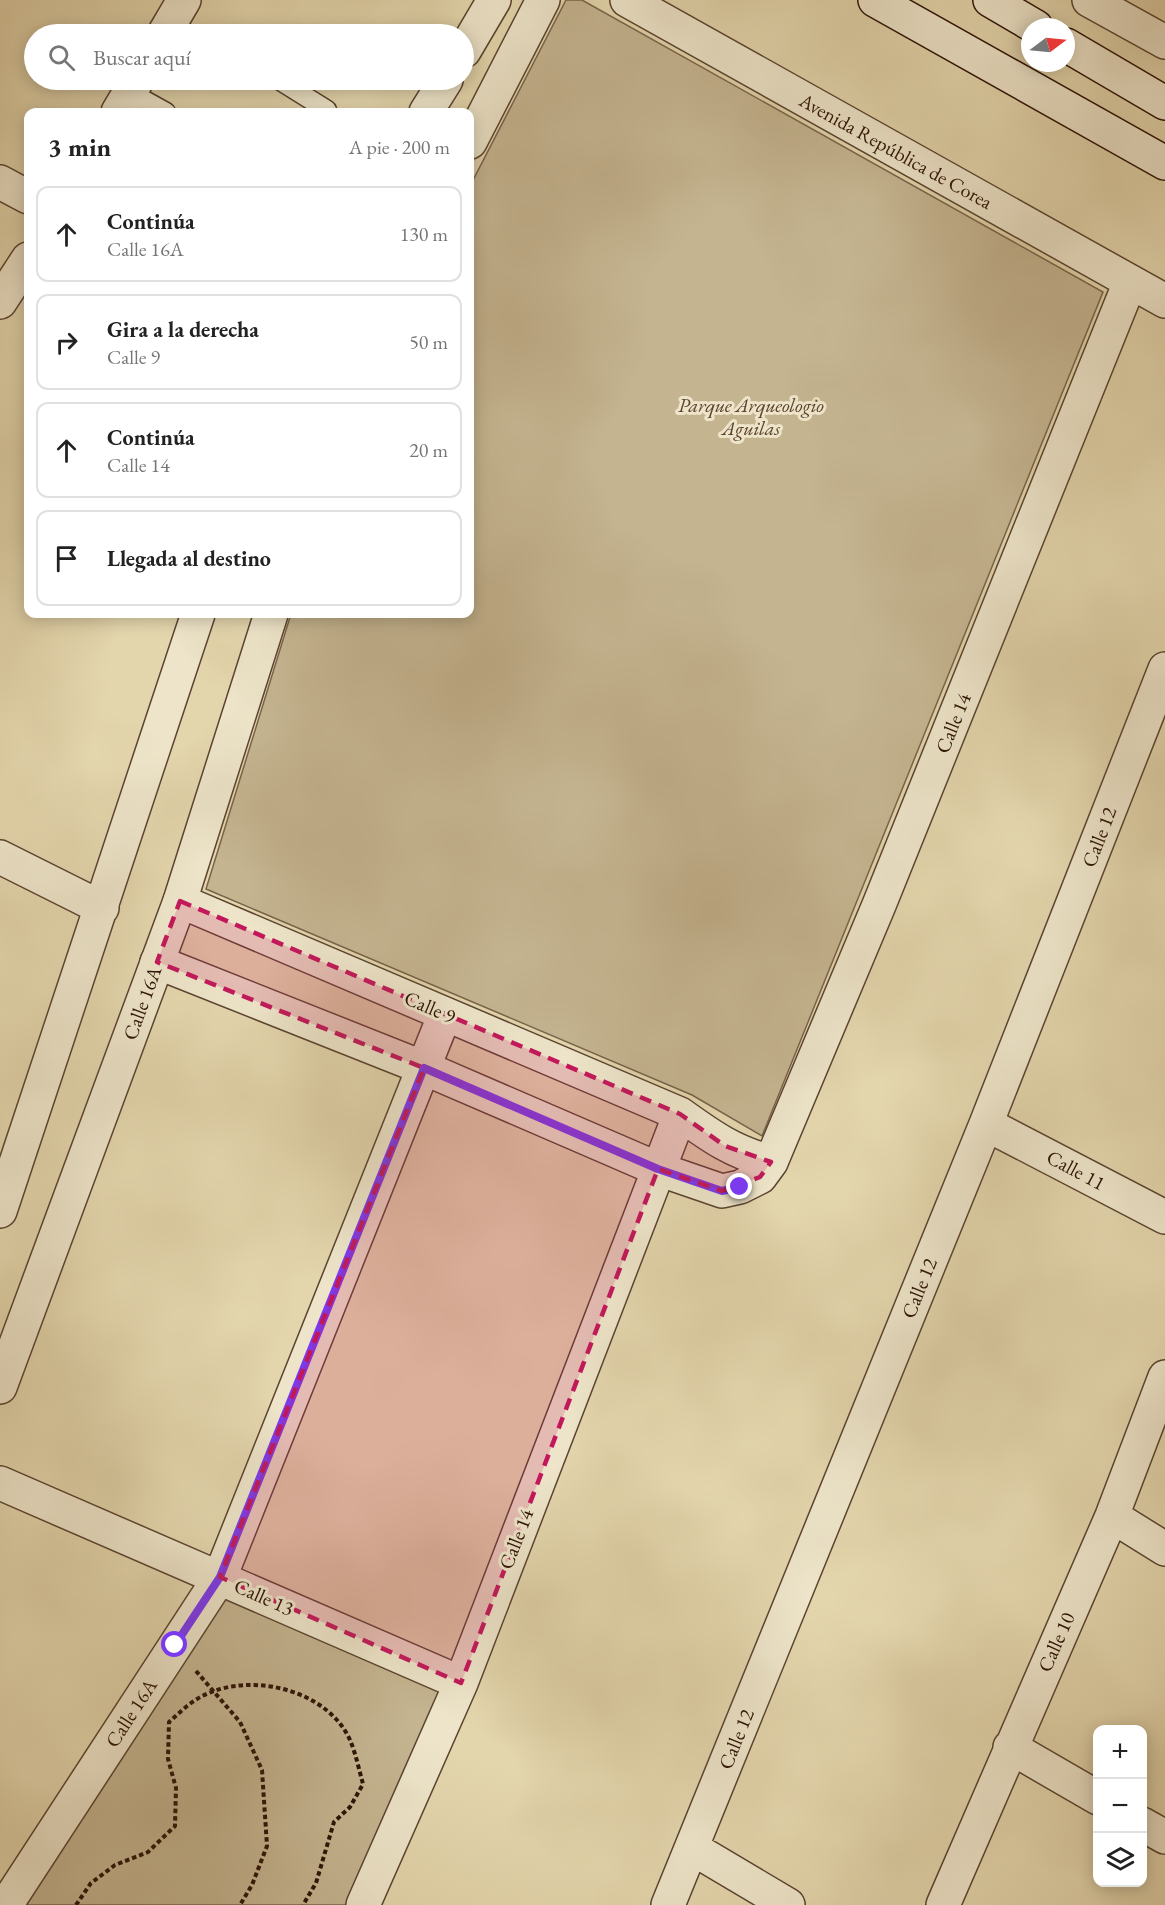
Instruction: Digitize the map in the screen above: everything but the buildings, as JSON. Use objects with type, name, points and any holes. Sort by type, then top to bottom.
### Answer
[{"type":"street","points":[[170,24],[184,0]]},
{"type":"street","points":[[474,34],[494,0]]},
{"type":"street","points":[[474,134],[543,0]]},
{"type":"street","name":"Avenida República de Corea","points":[[627,0],[1165,301]]},
{"type":"street","points":[[875,0],[1165,163]]},
{"type":"street","points":[[990,0],[1021,18]]},
{"type":"street","points":[[1089,0],[1165,42]]},
{"type":"street","points":[[1075,50],[1165,103]]},
{"type":"street","points":[[428,108],[440,90]]},
{"type":"street","points":[[0,182],[24,195]]},
{"type":"street","points":[[0,302],[24,265]]},
{"type":"street","name":"Calle 14","points":[[658,1169],[722,1191],[740,1187],[760,1177],[771,1162],[879,905],[1130,282]]},
{"type":"street","points":[[0,1211],[197,618]]},
{"type":"street","name":"Calle 16A","points":[[0,1387],[180,900],[262,618]]},
{"type":"street","name":"Calle 12","points":[[668,1905],[986,1124],[1165,669]]},
{"type":"street","points":[[0,857],[102,908]]},
{"type":"street","name":"Calle 9","points":[[180,900],[680,1114]]},
{"type":"street","points":[[157,962],[424,1068],[658,1169]]},
{"type":"street","name":"Calle 16A","points":[[6,1905],[220,1577],[445,1014]]},
{"type":"street","points":[[680,1114],[725,1146],[742,1155],[771,1162]]},
{"type":"street","name":"Calle 14","points":[[363,1905],[461,1683],[680,1114]]},
{"type":"street","name":"Calle 11","points":[[986,1124],[1165,1217]]},
{"type":"street","name":"Calle 10","points":[[943,1905],[1112,1516],[1165,1377]]},
{"type":"street","name":"Calle 13","points":[[0,1483],[461,1683]]},
{"type":"street","points":[[1112,1516],[1165,1549]]},
{"type":"street","points":[[1010,1748],[1093,1795]]},
{"type":"street","points":[[1147,1826],[1165,1837]]},
{"type":"street","points":[[692,1848],[788,1905]]},
{"type":"lane","points":[[295,90],[324,108]]},
{"type":"path","points":[[175,1645],[240,1722],[262,1770],[267,1846],[252,1885],[240,1905]]},
{"type":"path","points":[[76,1905],[91,1883],[115,1865],[148,1852],[175,1826],[176,1788],[168,1759],[169,1722],[198,1698],[228,1687],[252,1683],[306,1698],[329,1714],[350,1738],[363,1784],[350,1807],[334,1822],[316,1883],[303,1905]]},
{"type":"highlighted area","points":[[180,901],[680,1114],[725,1146],[771,1162],[760,1177],[722,1191],[658,1169],[461,1683],[220,1577],[424,1068],[157,962]]},
{"type":"green space","name":"Parque Arqueologio Aguilas","points":[[566,0],[582,0],[1103,292],[762,1136],[692,1095],[206,889],[290,618],[474,618],[474,178]]},
{"type":"green space","points":[[226,1593],[442,1688],[346,1905],[26,1905]]},
{"type":"route","points":[[175,1645],[220,1577],[424,1068],[658,1169],[722,1191],[740,1187]]}]
